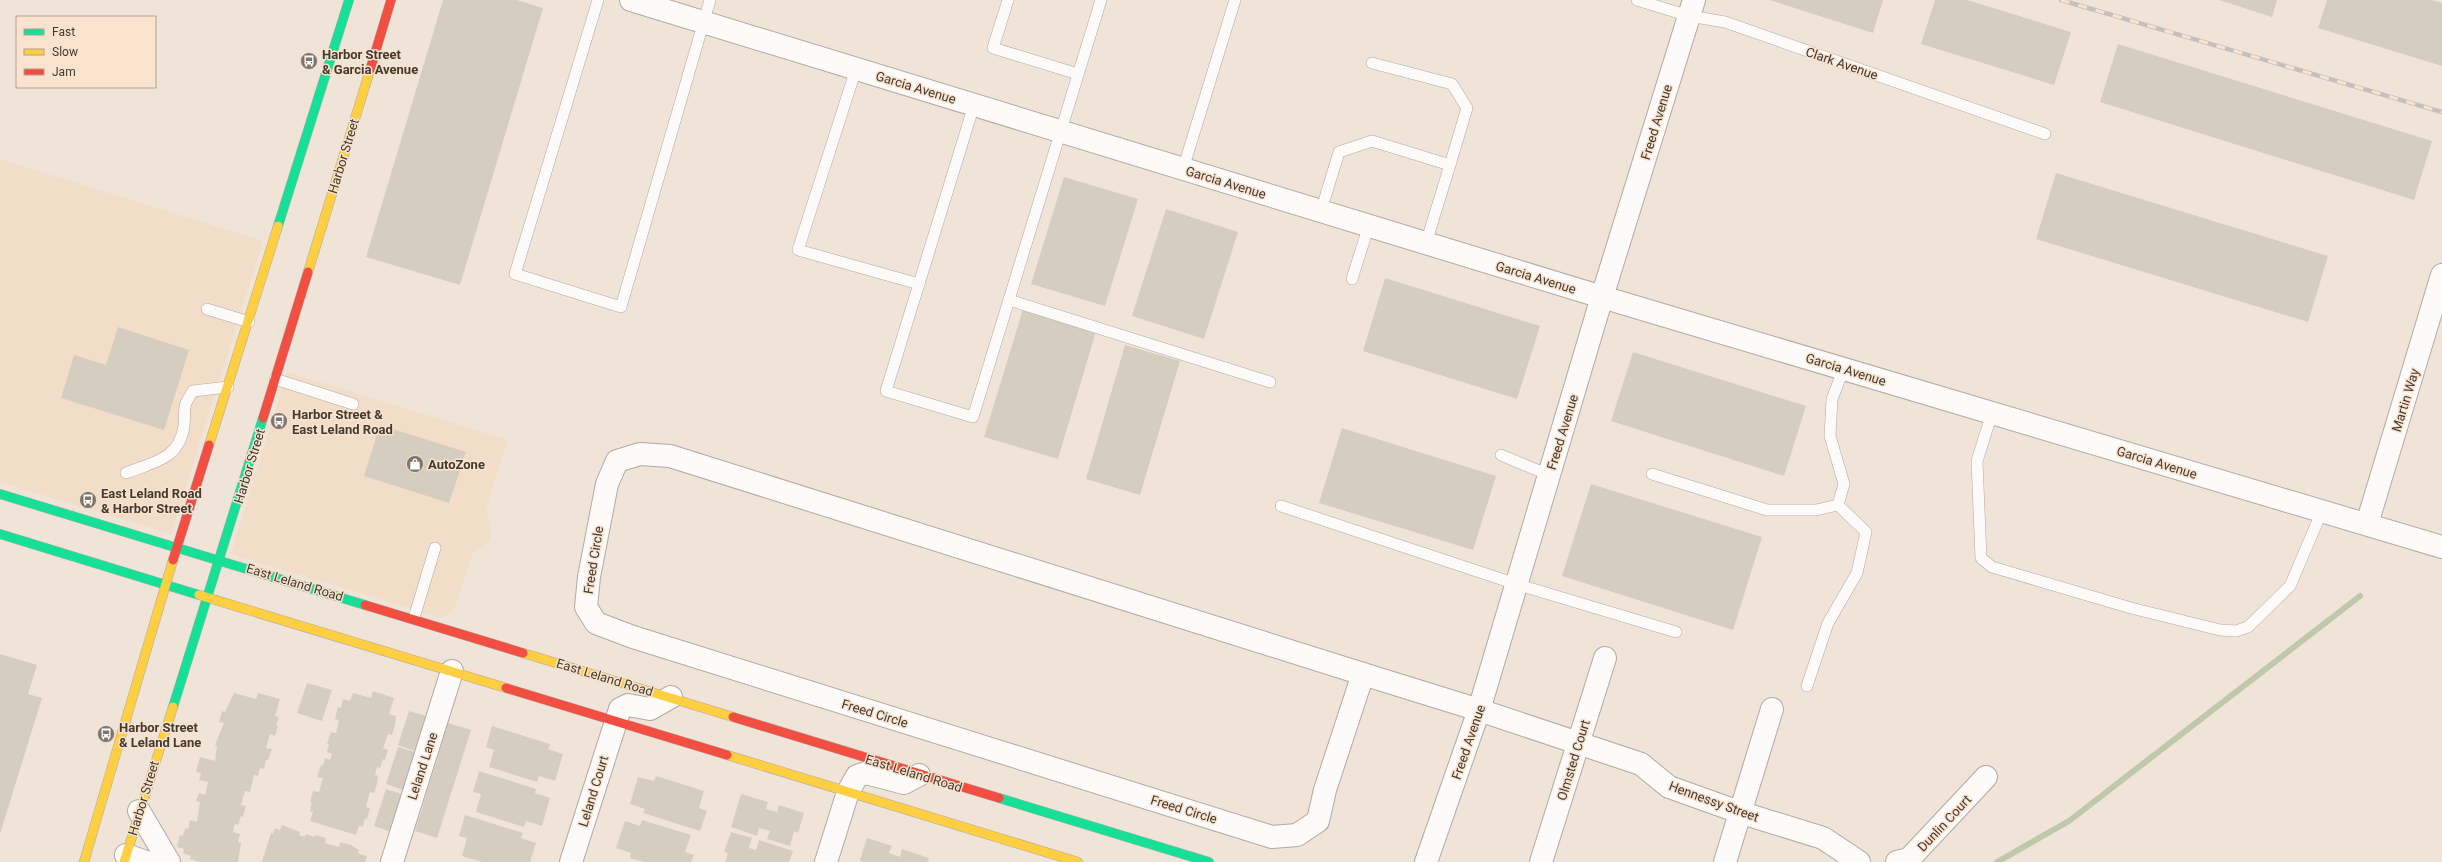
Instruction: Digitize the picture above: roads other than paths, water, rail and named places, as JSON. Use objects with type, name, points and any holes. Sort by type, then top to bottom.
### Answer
[{"type":"main road","points":[[84,862],[166,583],[349,0]]},
{"type":"main road","name":"Harbor Street","points":[[125,859],[220,559],[391,0]]},
{"type":"main road","name":"East Leland Road","points":[[0,494],[414,618],[919,775],[1209,862]]},
{"type":"main road","points":[[0,534],[166,583],[1078,862]]},
{"type":"street","name":"Garcia Avenue","points":[[631,0],[1602,297],[2442,547]]},
{"type":"street","name":"Freed Avenue","points":[[1426,862],[1479,710],[1602,297],[1692,8]]},
{"type":"street","name":"Martin Way","points":[[2367,524],[2436,316],[2442,275]]},
{"type":"street","name":"Freed Circle","points":[[1363,674],[1325,790],[1318,820],[1297,835],[1272,837],[633,637],[596,623],[586,607],[588,577],[607,484],[616,461],[640,454],[670,456],[1479,710]]},
{"type":"street","name":"Olmsted Court","points":[[1541,862],[1605,658]]},
{"type":"street","name":"Leland Lane","points":[[392,862],[452,671]]},
{"type":"street","name":"Leland Court","points":[[571,862],[620,709],[625,705],[647,709],[671,697]]},
{"type":"street","points":[[1725,862],[1742,813],[1772,709]]},
{"type":"street","name":"Hennessy Street","points":[[1479,710],[1641,764],[1669,787],[1742,813],[1823,838],[1859,862]]},
{"type":"street","points":[[826,862],[853,779],[861,774],[904,783],[919,775]]},
{"type":"street","name":"Dunlin Court","points":[[1897,862],[1909,859],[1986,777]]},
{"type":"street","points":[[139,811],[169,862]]},
{"type":"street","points":[[125,859],[146,862]]},
{"type":"lane","points":[[598,0],[516,274],[621,307],[710,0]]},
{"type":"lane","points":[[1008,0],[993,48],[1078,74]]},
{"type":"lane","points":[[974,105],[886,391],[973,417],[1101,0]]},
{"type":"lane","points":[[1183,169],[1235,0]]},
{"type":"lane","name":"Clark Avenue","points":[[1636,0],[1692,8],[1725,22],[2045,134]]},
{"type":"lane","points":[[1372,63],[1452,84],[1467,108],[1426,243]]},
{"type":"lane","points":[[856,69],[798,250],[919,284]]},
{"type":"lane","points":[[1321,211],[1339,152],[1372,141],[1450,165]]},
{"type":"lane","points":[[1352,279],[1368,225]]},
{"type":"lane","points":[[1009,300],[1270,382]]},
{"type":"lane","points":[[208,309],[248,322]]},
{"type":"lane","points":[[1838,505],[1844,484],[1830,436],[1832,399],[1844,368]]},
{"type":"lane","points":[[275,379],[353,404]]},
{"type":"lane","points":[[126,473],[167,457],[176,450],[182,438],[183,406],[193,391],[228,387]]},
{"type":"lane","points":[[1992,413],[1977,461],[1978,536],[1981,558],[1992,567],[2131,608],[2220,630],[2236,631],[2248,627],[2290,586],[2322,511]]},
{"type":"lane","points":[[1500,455],[1549,474]]},
{"type":"lane","points":[[1652,474],[1767,510],[1816,510],[1838,505]]},
{"type":"lane","points":[[1807,686],[1828,623],[1857,573],[1866,532],[1838,505]]},
{"type":"lane","points":[[1281,506],[1516,584],[1676,632]]},
{"type":"lane","points":[[414,618],[435,548]]},
{"type":"waterway","points":[[1997,862],[2069,821],[2360,596]]},
{"type":"railway","points":[[2061,0],[2442,112]]},
{"type":"place","name":"Harbor Street & Garcia Avenue","points":[[309,61]]},
{"type":"place","name":"Harbor Street & East Leland Road","points":[[279,421]]},
{"type":"place","name":"AutoZone","points":[[415,464]]},
{"type":"place","name":"East Leland Road & Harbor Street","points":[[88,500]]},
{"type":"place","name":"Harbor Street & Leland Lane","points":[[106,734]]}]
